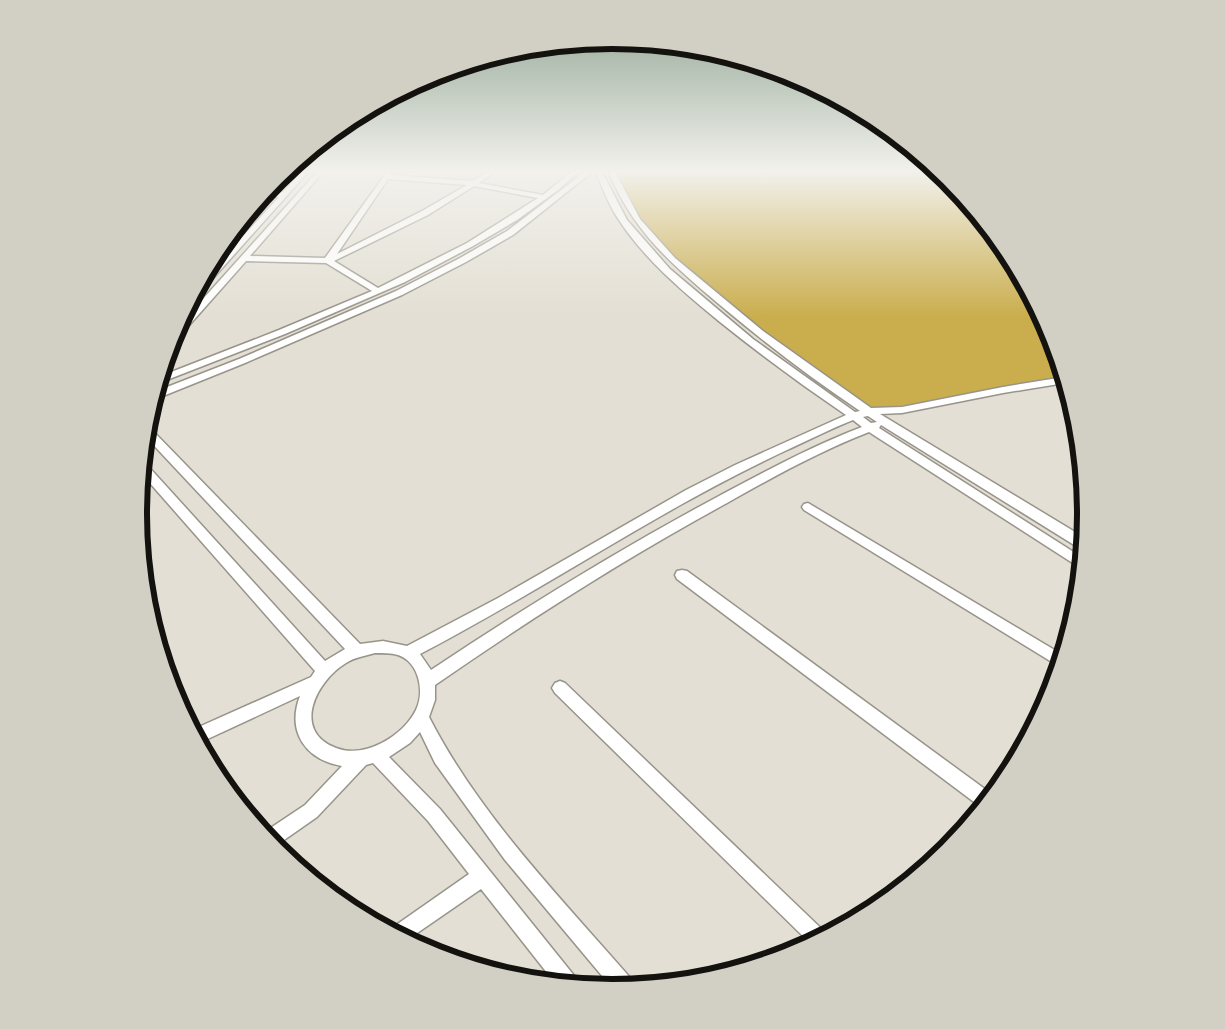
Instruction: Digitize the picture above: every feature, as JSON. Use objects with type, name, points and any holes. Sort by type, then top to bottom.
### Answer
[{"type":"street","points":[[218,268],[261,220]]},
{"type":"street","points":[[191,318],[277,220]]},
{"type":"street","points":[[328,261],[357,220]]},
{"type":"street","points":[[243,258],[328,261],[413,220]]},
{"type":"street","points":[[168,377],[275,336],[378,291],[430,266],[485,236],[509,220]]},
{"type":"street","points":[[165,388],[310,332],[415,285],[510,233],[527,220]]},
{"type":"street","points":[[622,220],[648,251],[674,277],[738,332],[869,428],[1076,560]]},
{"type":"street","points":[[638,220],[682,268],[740,318],[791,357],[884,422],[1077,540]]},
{"type":"street","points":[[328,261],[378,291]]},
{"type":"street","points":[[407,653],[470,620],[726,473],[854,417],[870,411],[899,411],[999,390],[1058,381]]},
{"type":"street","points":[[428,681],[538,607],[630,551],[768,474],[884,422],[899,411]]},
{"type":"street","points":[[154,439],[357,651]]},
{"type":"street","points":[[149,475],[319,677]]},
{"type":"street","points":[[808,507],[1056,657]]},
{"type":"street","points":[[682,575],[982,798]]},
{"type":"street","points":[[202,734],[319,677],[339,659],[357,651],[375,647],[392,648],[407,653],[421,664],[428,681],[428,698],[421,717],[402,739],[368,757],[310,811],[275,836]]},
{"type":"street","points":[[319,677],[304,705],[304,727],[314,746],[335,758],[368,757],[434,815],[563,977]]},
{"type":"street","points":[[560,688],[814,934]]},
{"type":"street","points":[[421,717],[441,757],[490,825],[512,854],[619,980]]},
{"type":"street","points":[[404,930],[483,876]]},
{"type":"shaded area","points":[[252,220],[261,220],[218,267]]},
{"type":"shaded area","points":[[639,220],[973,220],[1000,256],[1016,282],[1043,336],[1058,381],[869,411],[740,318],[648,234]]}]
